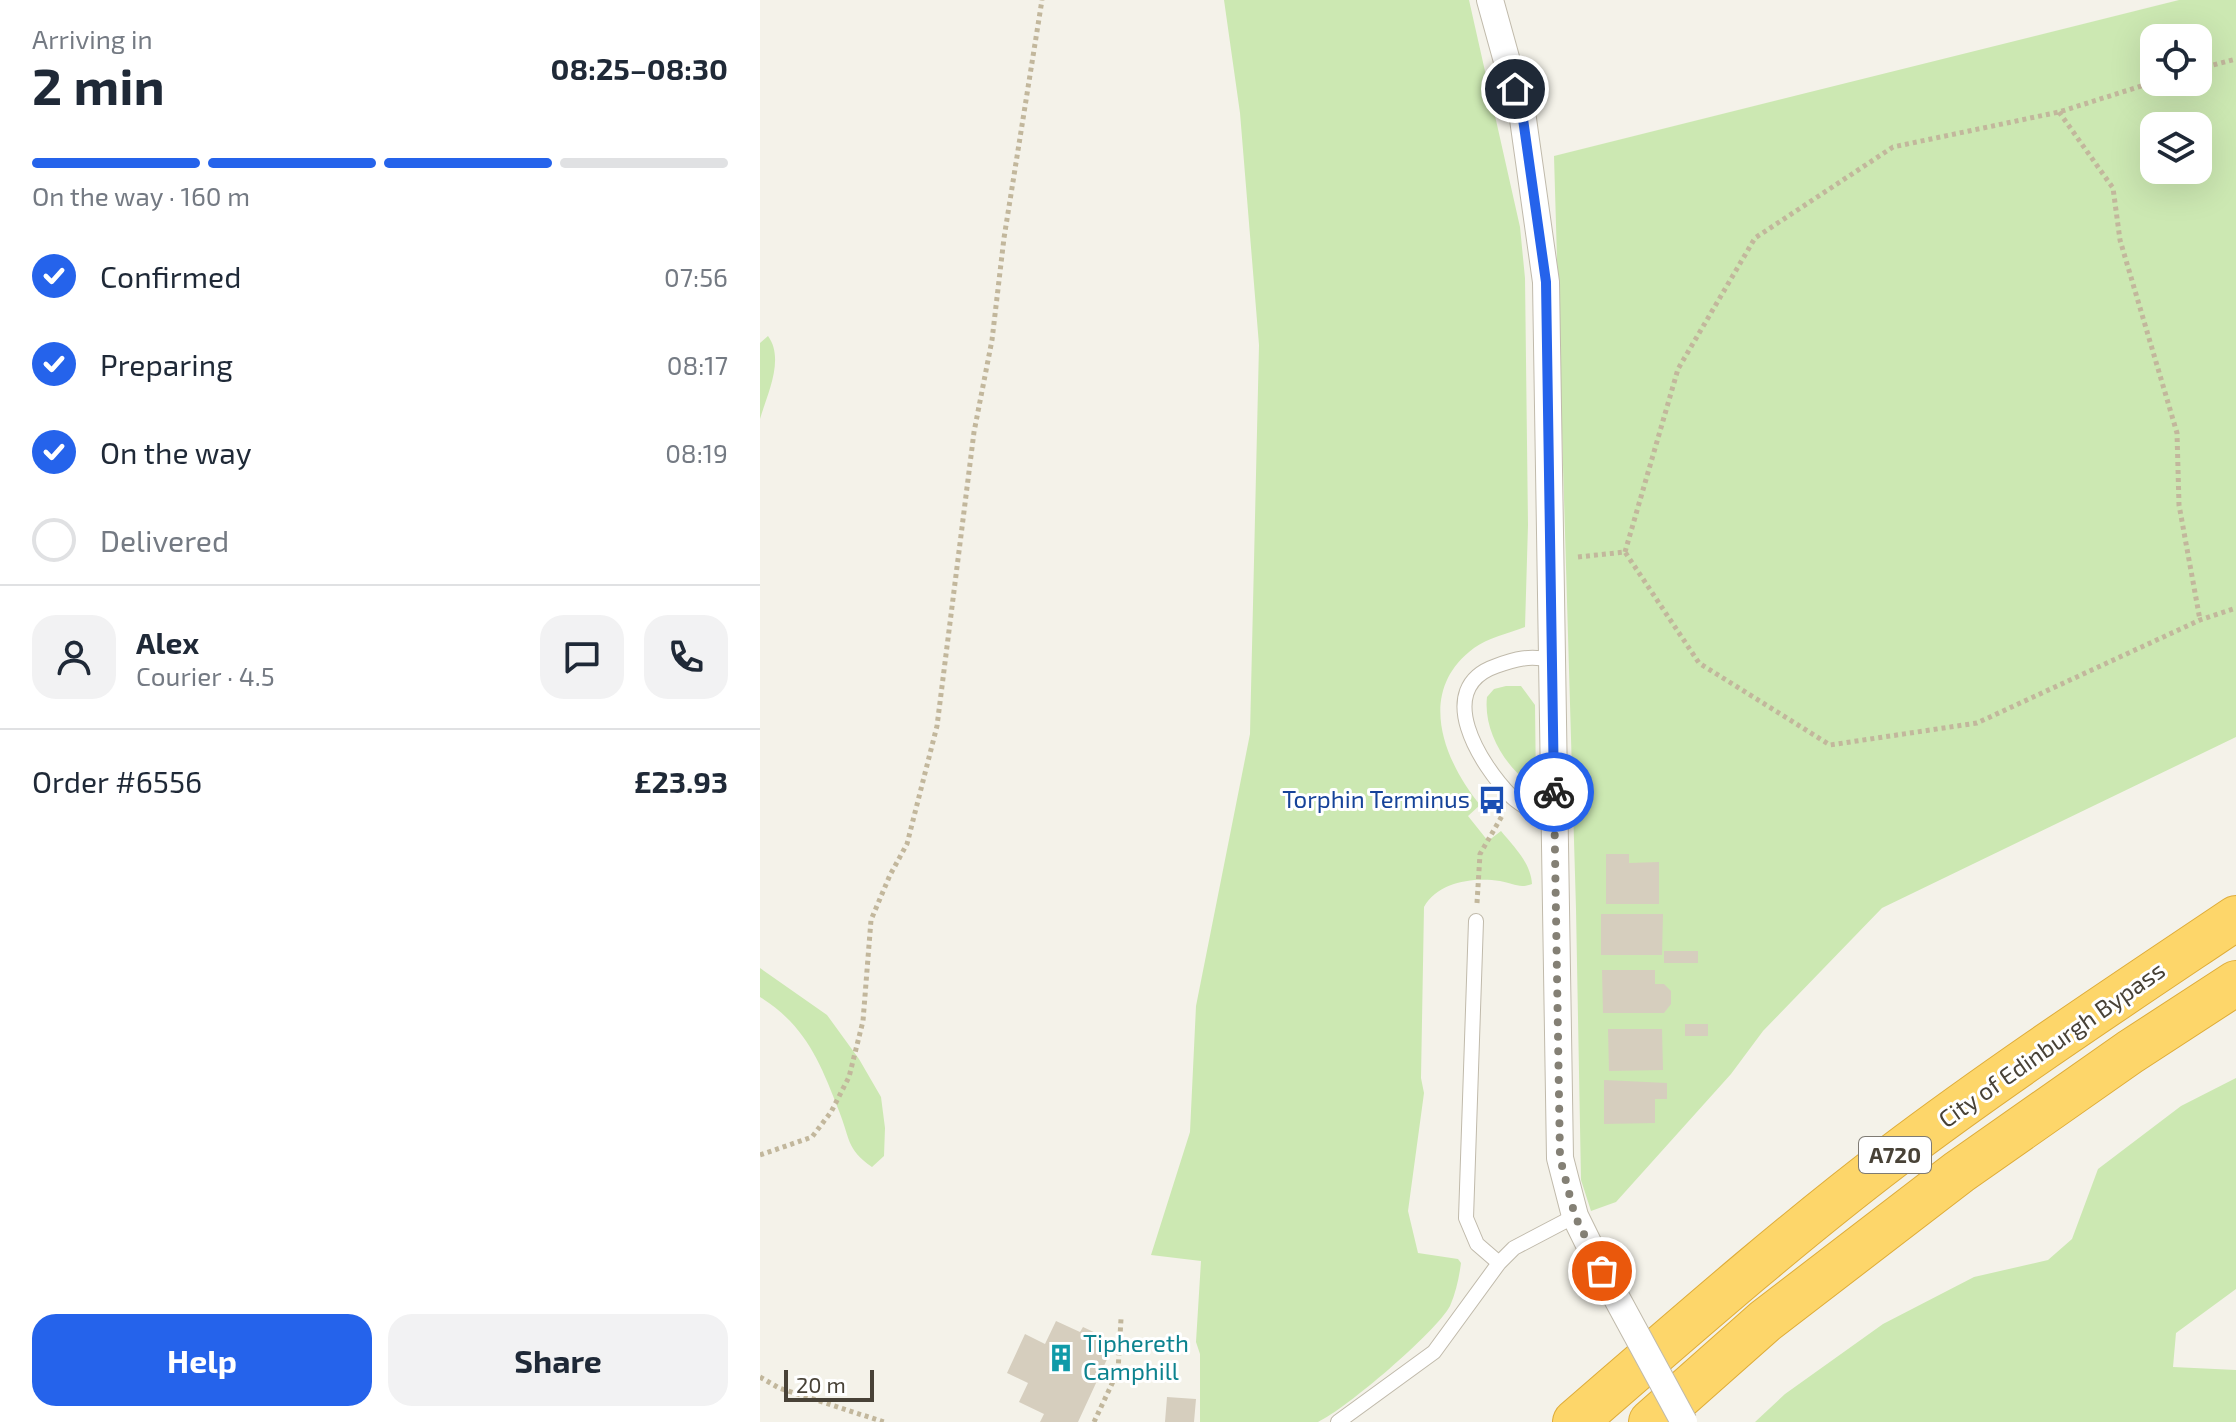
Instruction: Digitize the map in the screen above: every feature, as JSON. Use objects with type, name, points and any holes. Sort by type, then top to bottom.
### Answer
[{"type":"highway","name":"City of Edinburgh Bypass","points":[[1575,1422],[1700,1313],[1892,1157],[2089,1017],[2236,918]]},
{"type":"highway","name":"City of Edinburgh Bypass","points":[[1651,1422],[1765,1321],[1959,1172],[2130,1052],[2236,983]]},
{"type":"street","points":[[1490,0],[1523,119],[1546,282],[1560,1158],[1575,1216],[1684,1422]]},
{"type":"lane","points":[[1550,660],[1533,656],[1479,672],[1468,684],[1463,716],[1483,760],[1513,798],[1554,823]]},
{"type":"lane","points":[[1476,921],[1466,1218],[1477,1244],[1499,1263]]},
{"type":"lane","points":[[1338,1422],[1434,1352],[1499,1263],[1514,1248],[1575,1216]]},
{"type":"path","points":[[760,1155],[812,1137],[831,1112],[849,1077],[863,1021],[871,920],[907,844],[937,726],[974,432],[992,340],[1004,238],[1042,0]]},
{"type":"path","points":[[2212,65],[2236,59]]},
{"type":"path","points":[[2140,86],[2059,112],[1893,147],[1755,238],[1678,369],[1625,552],[1699,663],[1830,745],[1977,723],[2200,620],[2236,608]]},
{"type":"path","points":[[2059,112],[2113,188],[2120,240],[2177,433],[2179,505],[2200,620]]},
{"type":"path","points":[[1551,560],[1625,552]]},
{"type":"path","points":[[1476,921],[1480,854],[1513,798]]},
{"type":"path","points":[[1094,1422],[1118,1371],[1121,1319]]},
{"type":"path","points":[[760,1377],[793,1394],[884,1422]]},
{"type":"green space","points":[[1224,0],[1469,0],[1520,227],[1525,278],[1528,525],[1525,627],[1474,648],[1456,665],[1445,684],[1441,725],[1455,767],[1480,805],[1468,816],[1488,841],[1501,831],[1525,862],[1532,884],[1520,886],[1490,880],[1457,883],[1438,892],[1424,907],[1421,1078],[1424,1093],[1408,1211],[1418,1253],[1458,1259],[1461,1263],[1458,1280],[1450,1306],[1427,1333],[1368,1386],[1318,1422],[1200,1422],[1200,1354],[1196,1342],[1201,1261],[1151,1255],[1190,1132],[1196,1006],[1250,734],[1259,345],[1240,113]]},
{"type":"green space","points":[[2179,0],[2236,0],[2236,737],[1882,908],[1763,1031],[1731,1074],[1616,1202],[1591,1211],[1581,1180],[1554,156]]},
{"type":"green space","points":[[768,336],[773,345],[775,366],[760,419],[760,343]]},
{"type":"green space","points":[[1521,686],[1535,705],[1536,788],[1507,761],[1489,723],[1487,697],[1494,689]]},
{"type":"green space","points":[[760,968],[827,1015],[859,1059],[881,1097],[885,1128],[884,1156],[872,1167],[853,1148],[810,1046],[789,1020],[760,997]]},
{"type":"green space","points":[[2236,1078],[2236,1289],[2176,1333],[2173,1367],[2236,1370],[2236,1422],[1755,1422],[1785,1394],[1883,1324],[1974,1277],[2048,1260],[2072,1239],[2098,1169],[2181,1106]]},
{"type":"building","points":[[1606,854],[1629,854],[1629,863],[1659,862],[1659,904],[1606,904]]},
{"type":"building","points":[[1601,914],[1663,914],[1662,955],[1601,955]]},
{"type":"building","points":[[1664,951],[1698,951],[1698,963],[1664,963]]},
{"type":"building","points":[[1602,970],[1655,970],[1655,984],[1664,984],[1671,991],[1671,1004],[1664,1013],[1603,1013]]},
{"type":"building","points":[[1685,1024],[1708,1024],[1708,1036],[1685,1036]]},
{"type":"building","points":[[1608,1029],[1662,1029],[1663,1070],[1609,1071]]},
{"type":"building","points":[[1604,1080],[1667,1083],[1667,1099],[1655,1099],[1655,1123],[1604,1124]]},
{"type":"building","name":"Tiphereth Camphill","points":[[1056,1321],[1080,1332],[1083,1327],[1115,1342],[1078,1422],[1040,1422],[1044,1414],[1019,1402],[1028,1383],[1007,1373],[1025,1334],[1045,1344]]},
{"type":"building","points":[[1167,1397],[1196,1399],[1194,1422],[1165,1422]]},
{"type":"way so far","points":[[1554,792],[1560,1158],[1575,1216],[1602,1271]]},
{"type":"place","name":"Torphin Terminus","points":[[1492,800]]},
{"type":"place","name":"Tiphereth Camphill","points":[[1061,1358]]},
{"type":"route","points":[[1515,89],[1523,119],[1546,282],[1554,792]]}]
